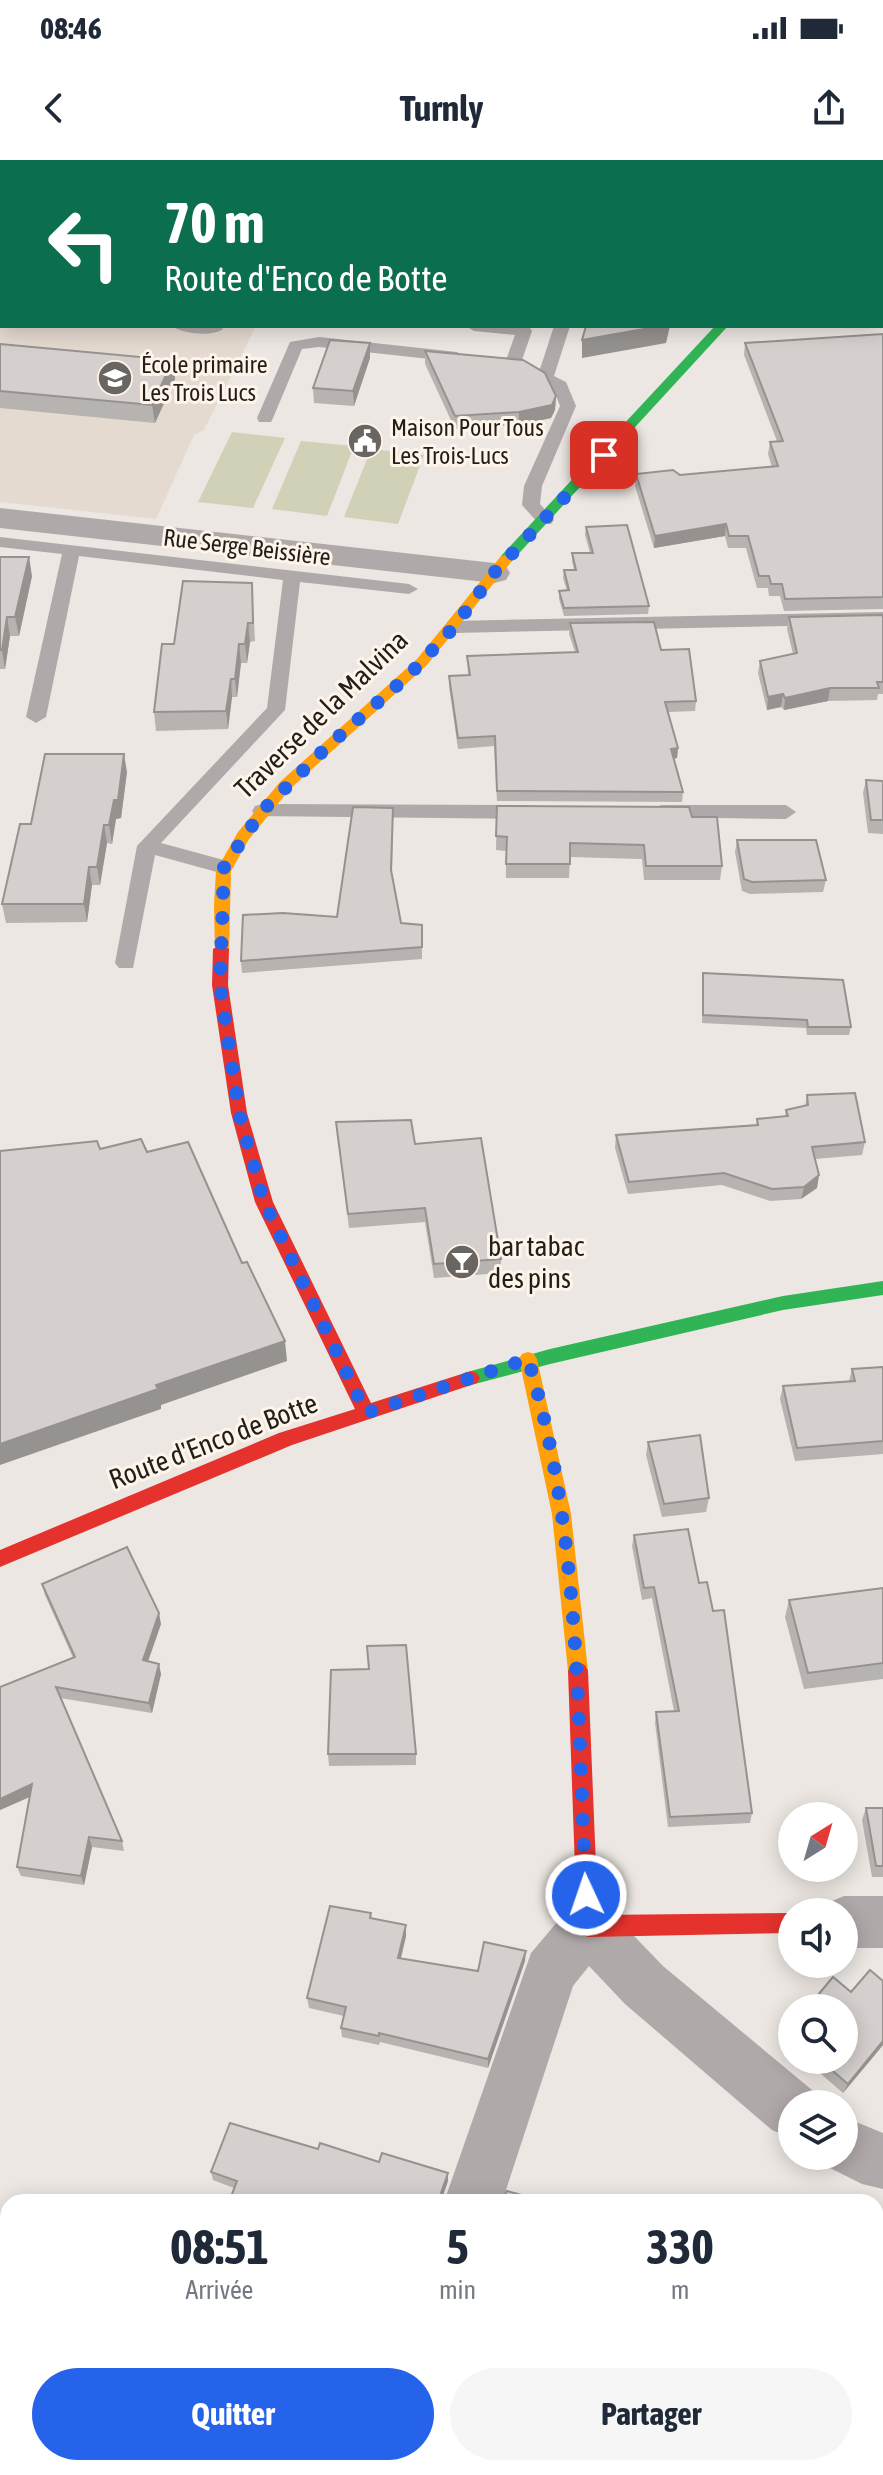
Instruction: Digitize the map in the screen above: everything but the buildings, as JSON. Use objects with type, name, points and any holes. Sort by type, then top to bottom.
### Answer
[{"type":"street","name":"Traverse de la Malvina","points":[[224,867],[262,811],[329,745],[409,675],[454,627],[494,573],[720,328]]},
{"type":"street","name":"Rue Serge Beissière","points":[[0,518],[494,573]]},
{"type":"street","points":[[224,867],[220,985],[239,1113],[264,1202],[366,1413]]},
{"type":"street","name":"Route d'Enco de Botte","points":[[0,1559],[271,1445],[528,1359],[683,1328],[836,1291],[883,1288]]},
{"type":"street","name":"Route d'Enco de Botte","points":[[683,1328],[800,1318]]},
{"type":"street","points":[[528,1359],[546,1416],[572,1586],[588,1926],[644,1985],[778,2098]]},
{"type":"street","points":[[858,1922],[883,1922]]},
{"type":"street","points":[[476,2194],[550,1972],[588,1926],[778,1923]]},
{"type":"street","points":[[858,2154],[883,2161]]},
{"type":"lane","points":[[203,328],[215,329]]},
{"type":"lane","points":[[494,328],[524,331],[505,362],[524,364],[560,385],[568,406],[533,486],[531,505],[545,520]]},
{"type":"lane","points":[[546,377],[561,328]]},
{"type":"lane","points":[[265,418],[296,345],[322,334],[468,358]]},
{"type":"lane","points":[[0,542],[409,589]]},
{"type":"lane","points":[[36,717],[72,550]]},
{"type":"lane","points":[[126,963],[147,846],[276,710],[292,576]]},
{"type":"lane","points":[[454,627],[883,618]]},
{"type":"lane","points":[[262,811],[548,812]]},
{"type":"lane","points":[[643,812],[786,812]]},
{"type":"lane","points":[[147,846],[224,867]]},
{"type":"shaded area","name":"École primaire Les Trois Lucs","points":[[0,328],[255,328],[204,430],[194,435],[156,519],[0,502]]},
{"type":"green space","points":[[232,432],[285,438],[253,508],[198,502]]},
{"type":"green space","points":[[301,441],[354,446],[327,516],[272,509]]},
{"type":"green space","points":[[371,449],[424,455],[398,524],[344,517]]},
{"type":"traffic: fast","points":[[506,559],[720,328]]},
{"type":"traffic: fast","points":[[471,1378],[550,1356],[783,1303],[883,1288]]},
{"type":"traffic: slow","points":[[221,949],[224,871],[243,836],[285,786],[421,662],[506,559]]},
{"type":"traffic: slow","points":[[528,1359],[547,1436],[561,1514],[572,1592],[578,1671]]},
{"type":"traffic: jam","points":[[221,949],[220,985],[239,1113],[264,1202],[366,1413]]},
{"type":"traffic: jam","points":[[0,1559],[286,1439],[471,1378]]},
{"type":"traffic: jam","points":[[578,1671],[588,1926],[778,1923]]},
{"type":"place","name":"École primaire Les Trois Lucs","points":[[115,378]]},
{"type":"place","name":"Maison Pour Tous Les Trois-Lucs","points":[[365,441]]},
{"type":"place","name":"bar tabac des pins","points":[[462,1262]]},
{"type":"route","points":[[586,1895],[572,1586],[546,1416],[528,1359],[366,1413],[264,1202],[239,1113],[220,985],[224,867],[262,811],[329,745],[409,675],[454,627],[494,573],[604,455]]}]
